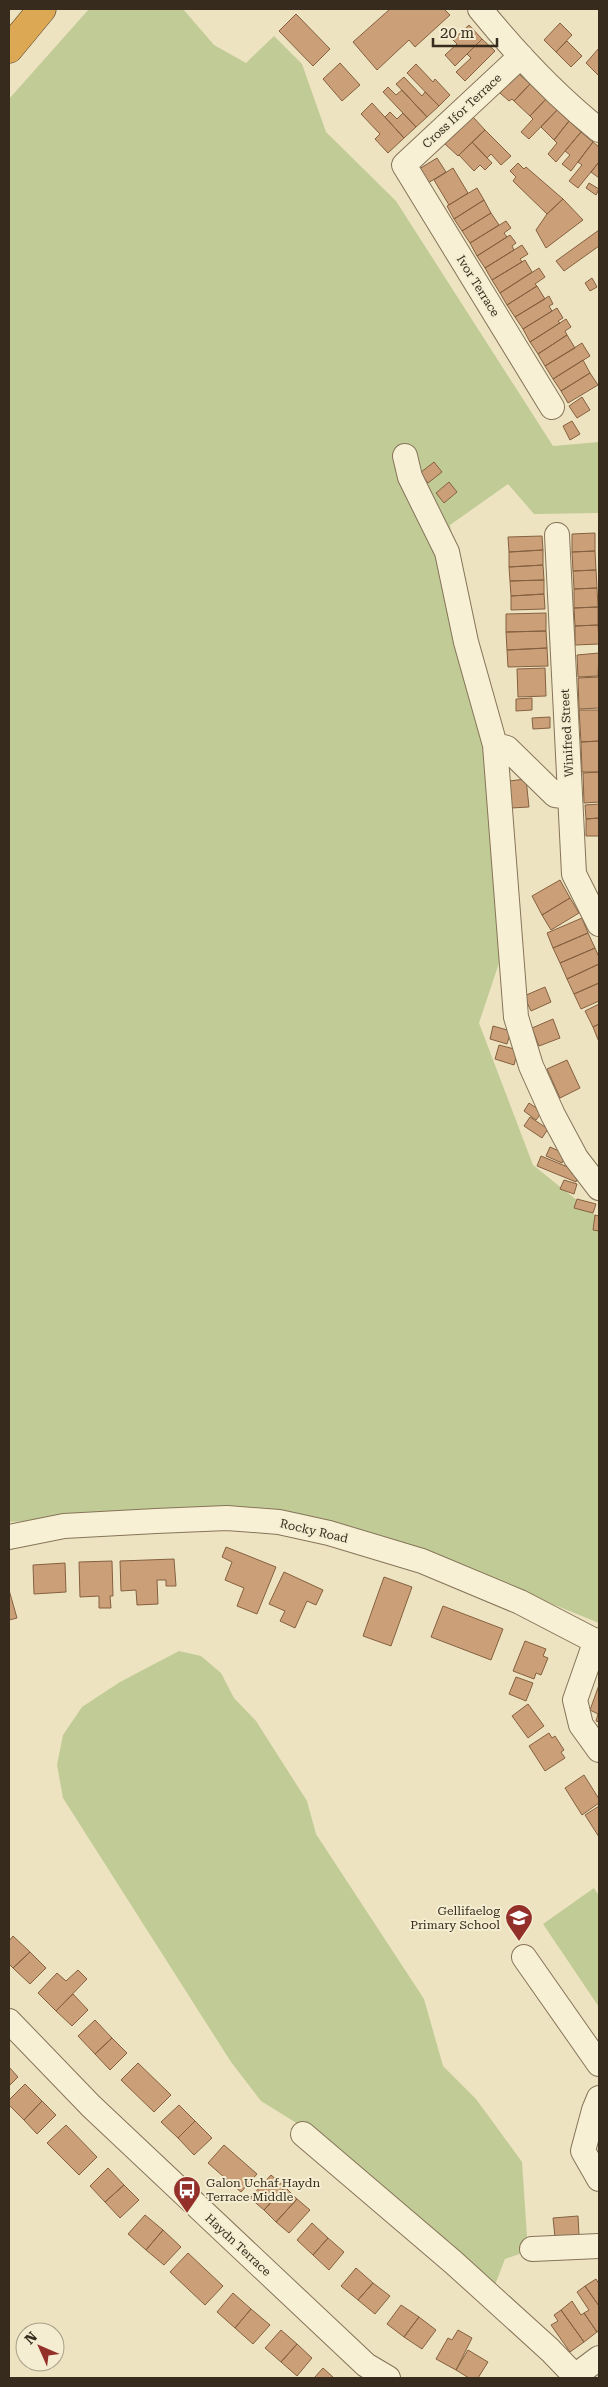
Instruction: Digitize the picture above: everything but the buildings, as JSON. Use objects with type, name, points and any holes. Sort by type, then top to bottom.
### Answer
[{"type":"highway","points":[[9,48],[42,9]]},
{"type":"street","points":[[484,10],[521,56],[573,109],[599,130]]},
{"type":"street","name":"Cross Ifor Terrace","points":[[404,165],[521,56]]},
{"type":"street","name":"Ivor Terrace","points":[[404,165],[552,407]]},
{"type":"street","points":[[405,456],[410,477],[447,552],[466,642],[496,745],[516,1017],[531,1066],[552,1115],[576,1158],[599,1188]]},
{"type":"street","name":"Winifred Street","points":[[557,535],[574,874],[599,924]]},
{"type":"street","points":[[496,745],[507,748],[555,795],[570,796]]},
{"type":"street","name":"Rocky Road","points":[[9,1537],[64,1526],[227,1518],[279,1522],[329,1533],[422,1561],[520,1602],[598,1641]]},
{"type":"street","points":[[598,1641],[575,1700],[581,1725],[599,1750]]},
{"type":"street","points":[[524,1958],[599,2064]]},
{"type":"street","name":"Haydn Terrace","points":[[9,2021],[98,2113],[366,2365],[388,2378]]},
{"type":"street","points":[[599,2098],[583,2151],[599,2179]]},
{"type":"street","points":[[303,2134],[453,2262],[550,2350],[576,2377],[599,2358]]},
{"type":"street","points":[[532,2249],[599,2246]]},
{"type":"green space","points":[[89,9],[183,9],[214,45],[246,63],[274,36],[302,64],[326,132],[396,201],[553,446],[599,442],[599,513],[534,514],[508,484],[450,525],[501,782],[501,957],[479,1023],[533,1165],[599,1218],[599,1623],[387,1537],[262,1508],[9,1522],[9,99]]},
{"type":"green space","points":[[179,1651],[201,1656],[221,1673],[234,1698],[256,1721],[307,1801],[316,1834],[424,1999],[443,2066],[476,2099],[522,2162],[528,2251],[505,2259],[493,2290],[327,2142],[261,2101],[231,2062],[63,1798],[57,1765],[63,1735],[82,1707],[120,1682]]},
{"type":"green space","points":[[594,1888],[599,1896],[599,2007],[543,1924]]},
{"type":"place","name":"Gellifaelog Primary School","points":[[519,1942]]},
{"type":"place","name":"Galon Uchaf Haydn Terrace Middle","points":[[187,2214]]}]
